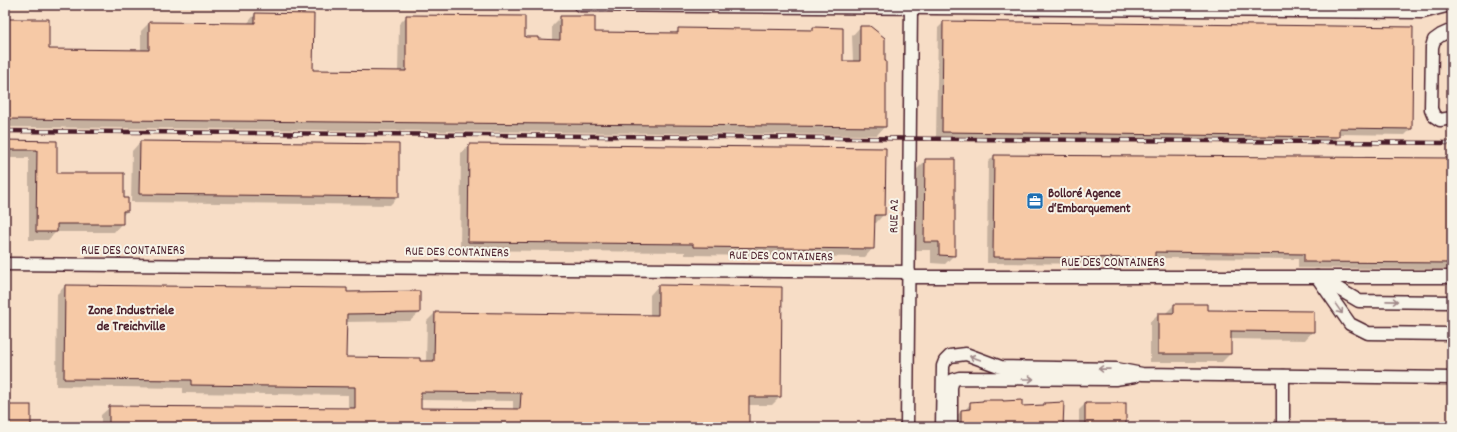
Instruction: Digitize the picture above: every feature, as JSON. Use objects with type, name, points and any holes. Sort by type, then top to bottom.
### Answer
[{"type":"street","points":[[580,5],[913,6],[1422,12],[1450,5]]},
{"type":"street","name":"RUE A2","points":[[906,427],[913,6]]},
{"type":"street","points":[[1452,30],[1434,40],[1432,47],[1431,109],[1434,116],[1440,120],[1452,118]]},
{"type":"street","name":"RUE DES CONTAINERS","points":[[5,264],[909,274],[1452,277]]},
{"type":"street","points":[[1317,277],[1350,324],[1368,333],[1452,334]]},
{"type":"street","name":"RUE DES CONTAINERS","points":[[1317,277],[1359,301],[1452,302]]},
{"type":"street","points":[[942,427],[943,366],[945,361],[950,356],[966,354],[1001,367],[1116,369],[1142,374],[1452,378]]},
{"type":"street","points":[[951,427],[951,387],[953,380],[959,378],[1115,379],[1142,374]]},
{"type":"street","points":[[1283,376],[1283,427]]},
{"type":"shaded area","points":[[5,5],[1452,5],[1452,427],[5,427]]},
{"type":"building","points":[[255,13],[314,14],[313,70],[406,71],[406,15],[525,16],[525,37],[560,40],[560,16],[595,16],[595,32],[678,33],[678,28],[813,30],[813,27],[843,28],[843,61],[860,61],[860,26],[870,26],[885,38],[886,127],[5,119],[5,19],[49,19],[49,49],[149,50],[149,22],[255,23]]},
{"type":"building","points":[[943,21],[1413,27],[1412,129],[1339,128],[1339,137],[942,132]]},
{"type":"building","points":[[5,140],[57,141],[57,173],[124,173],[124,198],[128,198],[128,211],[123,211],[123,224],[57,224],[57,232],[36,232],[37,150],[5,150]]},
{"type":"building","points":[[140,141],[399,144],[399,197],[139,194]]},
{"type":"building","points":[[469,144],[886,148],[885,215],[875,215],[874,249],[693,247],[693,244],[468,242]]},
{"type":"building","points":[[994,155],[1452,158],[1452,263],[1304,262],[1304,254],[1155,252],[1155,258],[993,257]]},
{"type":"building","points":[[925,159],[955,159],[955,256],[939,255],[939,242],[924,242]]},
{"type":"building","points":[[65,285],[347,288],[347,292],[420,291],[420,313],[347,314],[346,357],[420,358],[420,361],[434,361],[435,312],[658,315],[658,285],[782,287],[781,397],[749,397],[749,427],[109,427],[109,406],[355,408],[355,387],[191,385],[191,380],[64,379]],"holes":[[[421,392],[521,393],[520,409],[421,408]]]},
{"type":"building","points":[[1174,304],[1208,304],[1208,310],[1314,311],[1314,332],[1231,331],[1231,354],[1158,354],[1158,313],[1174,313]]},
{"type":"building","points":[[983,400],[1022,400],[1022,406],[1064,402],[1063,427],[961,427],[961,410],[970,409],[970,402]]},
{"type":"building","points":[[1085,403],[1126,403],[1126,427],[1085,427]]},
{"type":"building","points":[[5,405],[31,405],[31,427],[5,427]]},
{"type":"railway","points":[[5,131],[1452,143]]},
{"type":"place","name":"Bolloré Agence d‘Embarquement","points":[[1035,201]]},
{"type":"district","name":"Zone Industriele de Treichville","points":[[131,320]]}]
